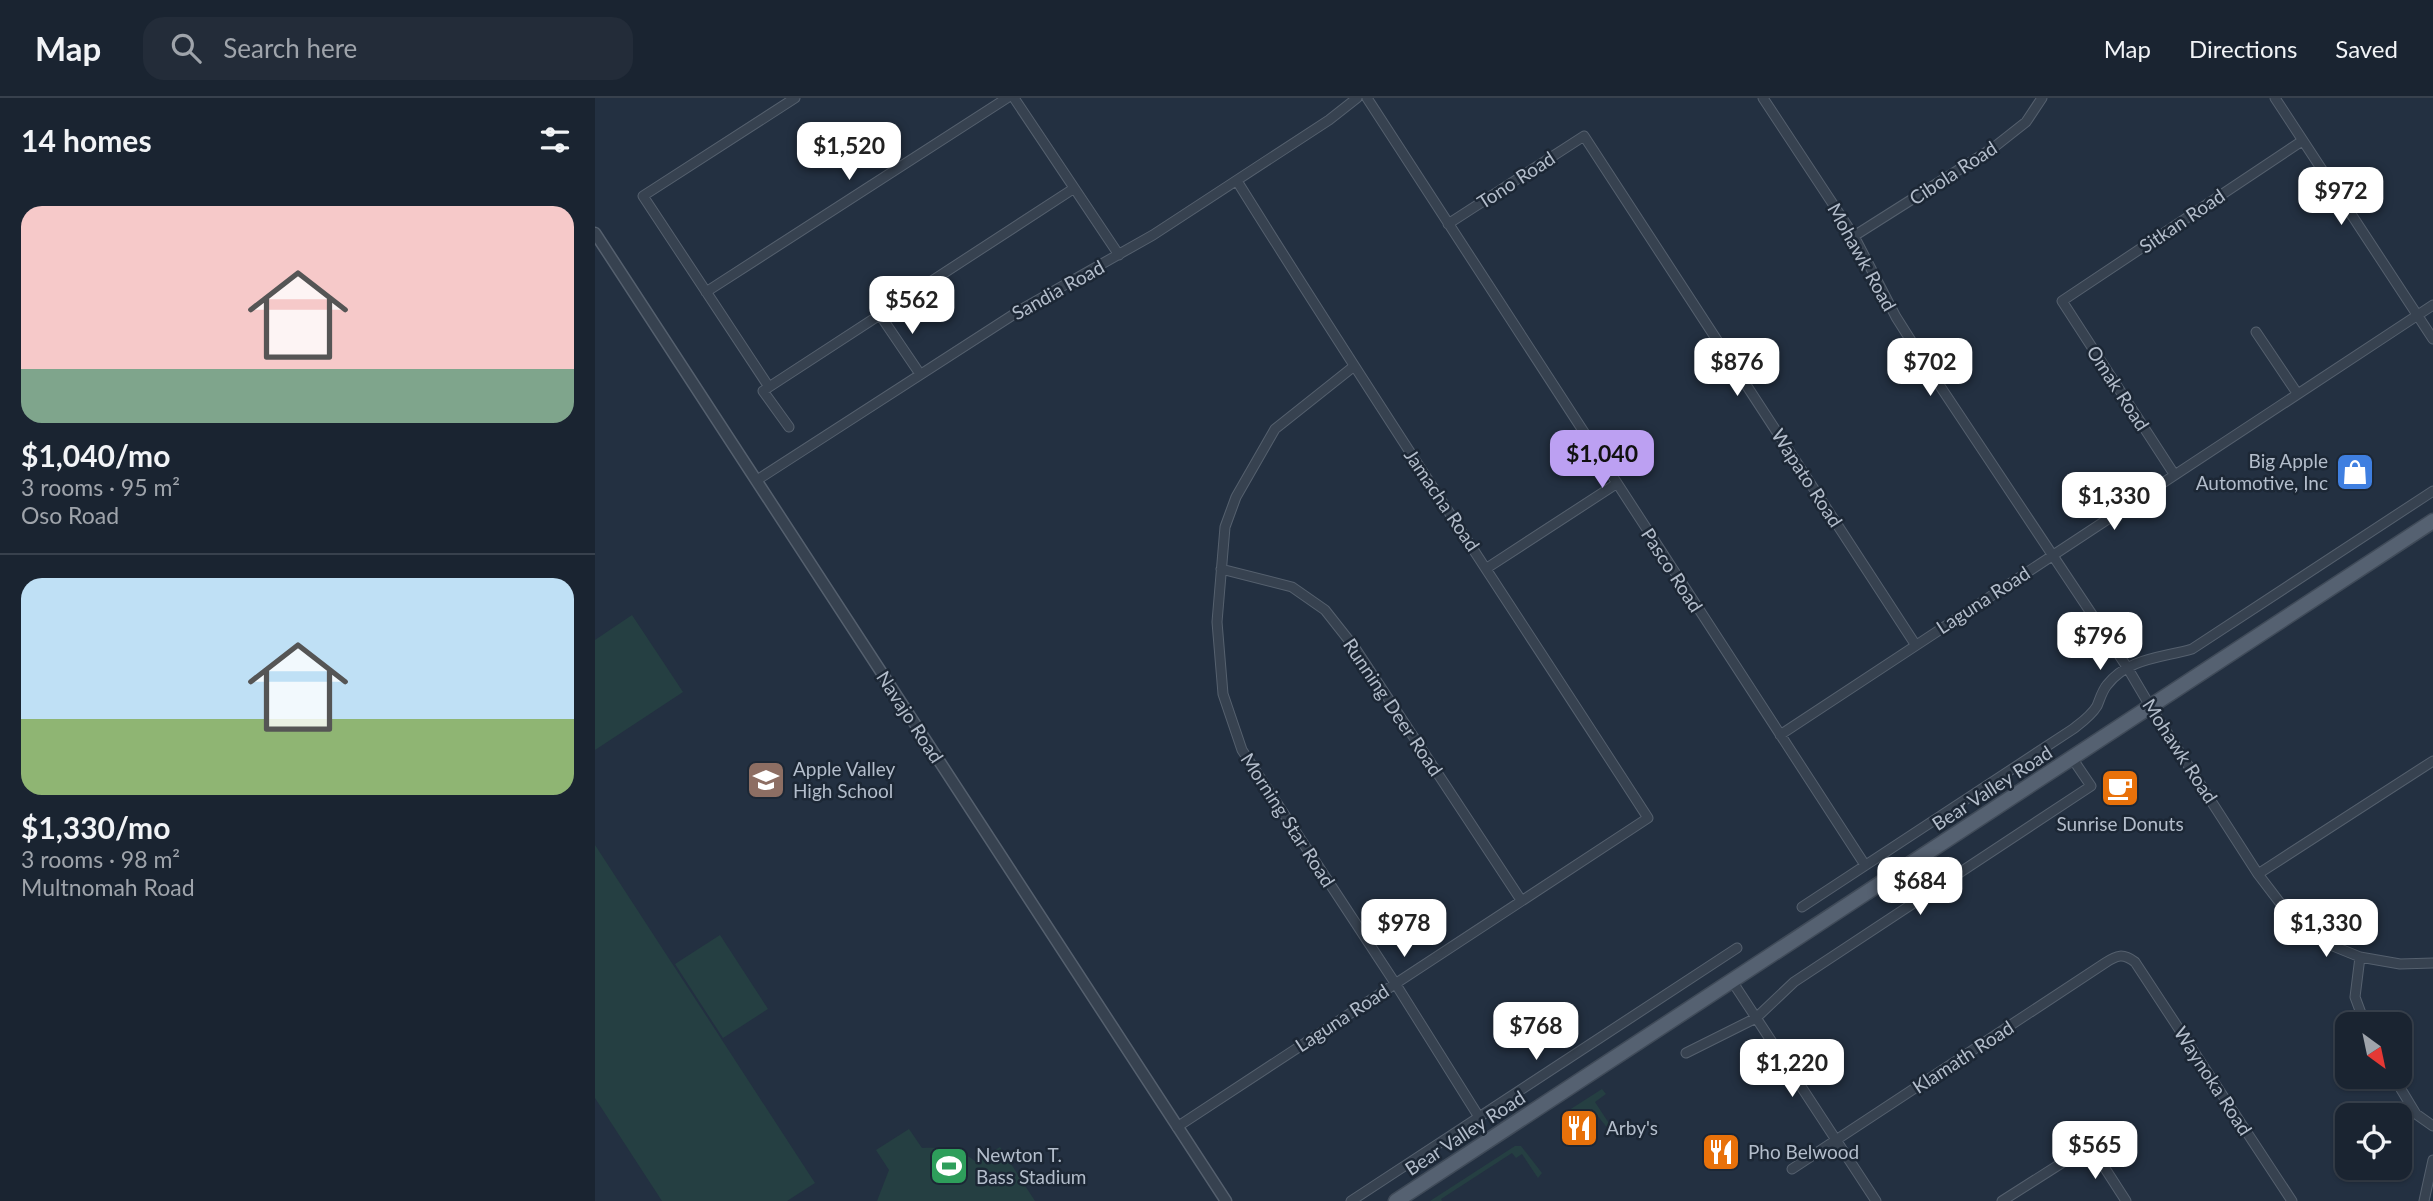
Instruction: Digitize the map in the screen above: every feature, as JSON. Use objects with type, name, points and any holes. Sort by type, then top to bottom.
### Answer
[{"type":"main road","name":"Bear Valley Road","points":[[1396,1201],[2433,521]]},
{"type":"street","points":[[769,387],[643,196],[795,98]]},
{"type":"street","points":[[706,292],[1007,98]]},
{"type":"street","points":[[1014,98],[1119,255]]},
{"type":"street","name":"Sandia Road","points":[[757,480],[1022,309],[1119,255],[1237,181],[1329,120],[1357,98]]},
{"type":"street","name":"Pasco Road","points":[[1367,98],[1865,865]]},
{"type":"street","name":"Mohawk Road","points":[[1763,98],[1854,236],[1896,317],[2127,667],[2258,874],[2293,920],[2328,944],[2360,957],[2400,964],[2433,963]]},
{"type":"street","name":"Cibola Road","points":[[1854,236],[1993,148],[2026,122],[2042,98]]},
{"type":"street","points":[[2275,98],[2433,339]]},
{"type":"street","name":"Tono Road","points":[[1448,224],[1584,136]]},
{"type":"street","name":"Wapato Road","points":[[1584,136],[1915,644]]},
{"type":"street","name":"Sitkan Road","points":[[2062,301],[2302,141]]},
{"type":"street","name":"Jamacha Road","points":[[1237,181],[1353,368],[1487,568],[1648,818]]},
{"type":"street","points":[[789,427],[763,391],[1073,189]]},
{"type":"street","name":"Navajo Road","points":[[595,233],[1226,1201]]},
{"type":"street","name":"Omak Road","points":[[2062,301],[2174,474]]},
{"type":"street","name":"Laguna Road","points":[[1780,735],[2433,305]]},
{"type":"street","points":[[880,315],[920,374]]},
{"type":"street","points":[[2256,332],[2297,393]]},
{"type":"street","name":"Morning Star Road","points":[[1353,368],[1275,429],[1236,497],[1225,527],[1217,622],[1223,694],[1241,750],[1395,983],[1479,1117]]},
{"type":"street","points":[[1487,568],[1616,484]]},
{"type":"street","points":[[1802,906],[2088,718],[2107,685],[2127,667],[2152,657],[2192,649],[2433,491]]},
{"type":"street","name":"Running Deer Road","points":[[1221,569],[1292,587],[1325,610],[1355,648],[1521,900]]},
{"type":"street","points":[[1686,1053],[1756,1018],[1794,982],[2091,786],[2072,758]]},
{"type":"street","points":[[2258,874],[2433,761]]},
{"type":"street","name":"Laguna Road","points":[[1177,1126],[1648,818]]},
{"type":"street","points":[[1351,1201],[1737,948]]},
{"type":"street","name":"Klamath Road","points":[[1792,1169],[2117,956],[2125,955],[2135,962]]},
{"type":"street","points":[[2360,957],[2355,997],[2361,1012]]},
{"type":"street","name":"Waynoka Road","points":[[2135,962],[2292,1201]]},
{"type":"street","points":[[1732,981],[1876,1201]]},
{"type":"street","points":[[2401,1089],[2416,1114],[2433,1126]]},
{"type":"street","points":[[2002,1201],[2090,1144],[2126,1201]]},
{"type":"street","points":[[2424,1201],[2433,1160]]},
{"type":"green space","points":[[632,615],[683,692],[595,750],[595,640]]},
{"type":"green space","points":[[595,845],[815,1183],[787,1201],[662,1201],[595,1098]]},
{"type":"green space","points":[[720,935],[768,1009],[723,1038],[675,964]]},
{"type":"green space","points":[[1602,1089],[1606,1094],[1595,1102],[1612,1128],[1609,1130],[1592,1109],[1569,1123],[1563,1114]]},
{"type":"green space","name":"Newton T. Bass Stadium","points":[[909,1129],[922,1148],[951,1149],[976,1162],[1000,1147],[1035,1201],[877,1201],[889,1170],[876,1150]]},
{"type":"green space","points":[[1515,1146],[1521,1146],[1542,1173],[1538,1178],[1522,1154],[1516,1158],[1512,1153],[1441,1199],[1442,1201],[1430,1201]]},
{"type":"place","name":"Big Apple Automotive, Inc","points":[[2355,472]]},
{"type":"place","name":"Apple Valley High School","points":[[766,780]]},
{"type":"place","name":"Sunrise Donuts","points":[[2120,788]]},
{"type":"place","name":"Arby's","points":[[1579,1128]]},
{"type":"place","name":"Pho Belwood","points":[[1721,1152]]},
{"type":"place","name":"Newton T. Bass Stadium","points":[[949,1166]]}]
